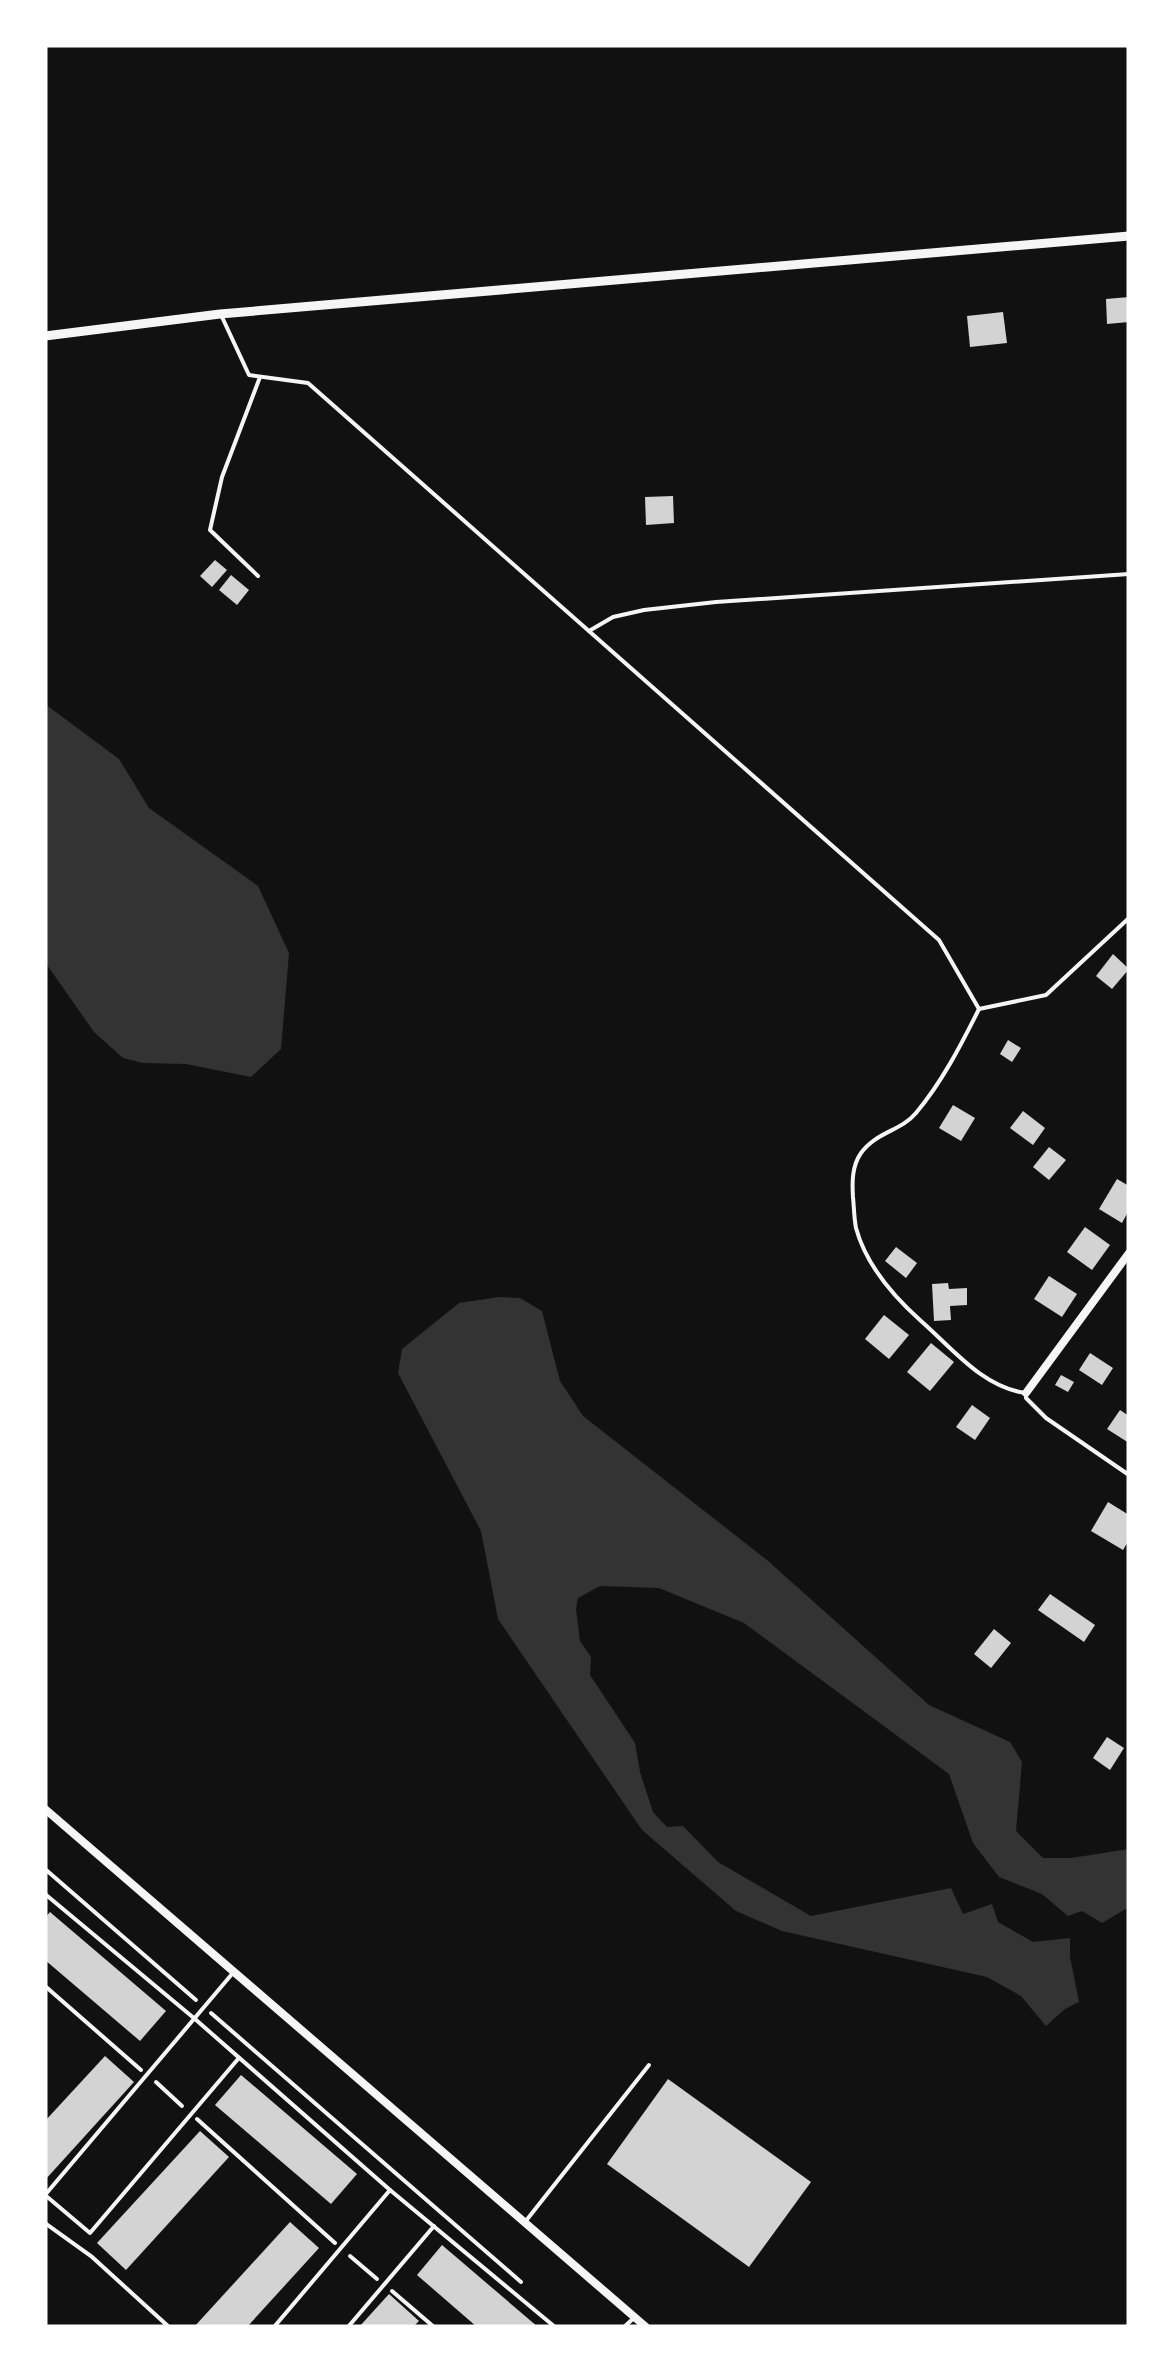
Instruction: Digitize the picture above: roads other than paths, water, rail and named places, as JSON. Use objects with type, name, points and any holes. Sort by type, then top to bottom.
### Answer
[{"type":"street","points":[[45,336],[220,314],[1129,236]]},
{"type":"street","points":[[1026,1393],[1129,1253]]},
{"type":"street","points":[[45,1809],[646,2327]]},
{"type":"lane","points":[[220,314],[249,375],[308,383],[940,940],[979,1009]]},
{"type":"lane","points":[[258,576],[210,530],[222,477],[260,377]]},
{"type":"lane","points":[[589,631],[613,616],[698,604],[1129,574]]},
{"type":"lane","points":[[979,1009],[1046,996],[1129,918]]},
{"type":"lane","points":[[979,1009],[953,1060],[913,1117],[873,1139],[858,1157],[852,1180],[856,1228],[874,1269],[904,1306],[968,1365],[1007,1391],[1026,1393],[1026,1398],[1046,1418],[1129,1476]]},
{"type":"lane","points":[[45,1894],[555,2327]]},
{"type":"lane","points":[[234,1970],[45,2195],[90,2233],[239,2058]]},
{"type":"lane","points":[[524,2223],[649,2065]]},
{"type":"lane","points":[[274,2327],[390,2190]]},
{"type":"lane","points":[[348,2327],[434,2226]]},
{"type":"lane","points":[[624,2327],[635,2316]]}]
